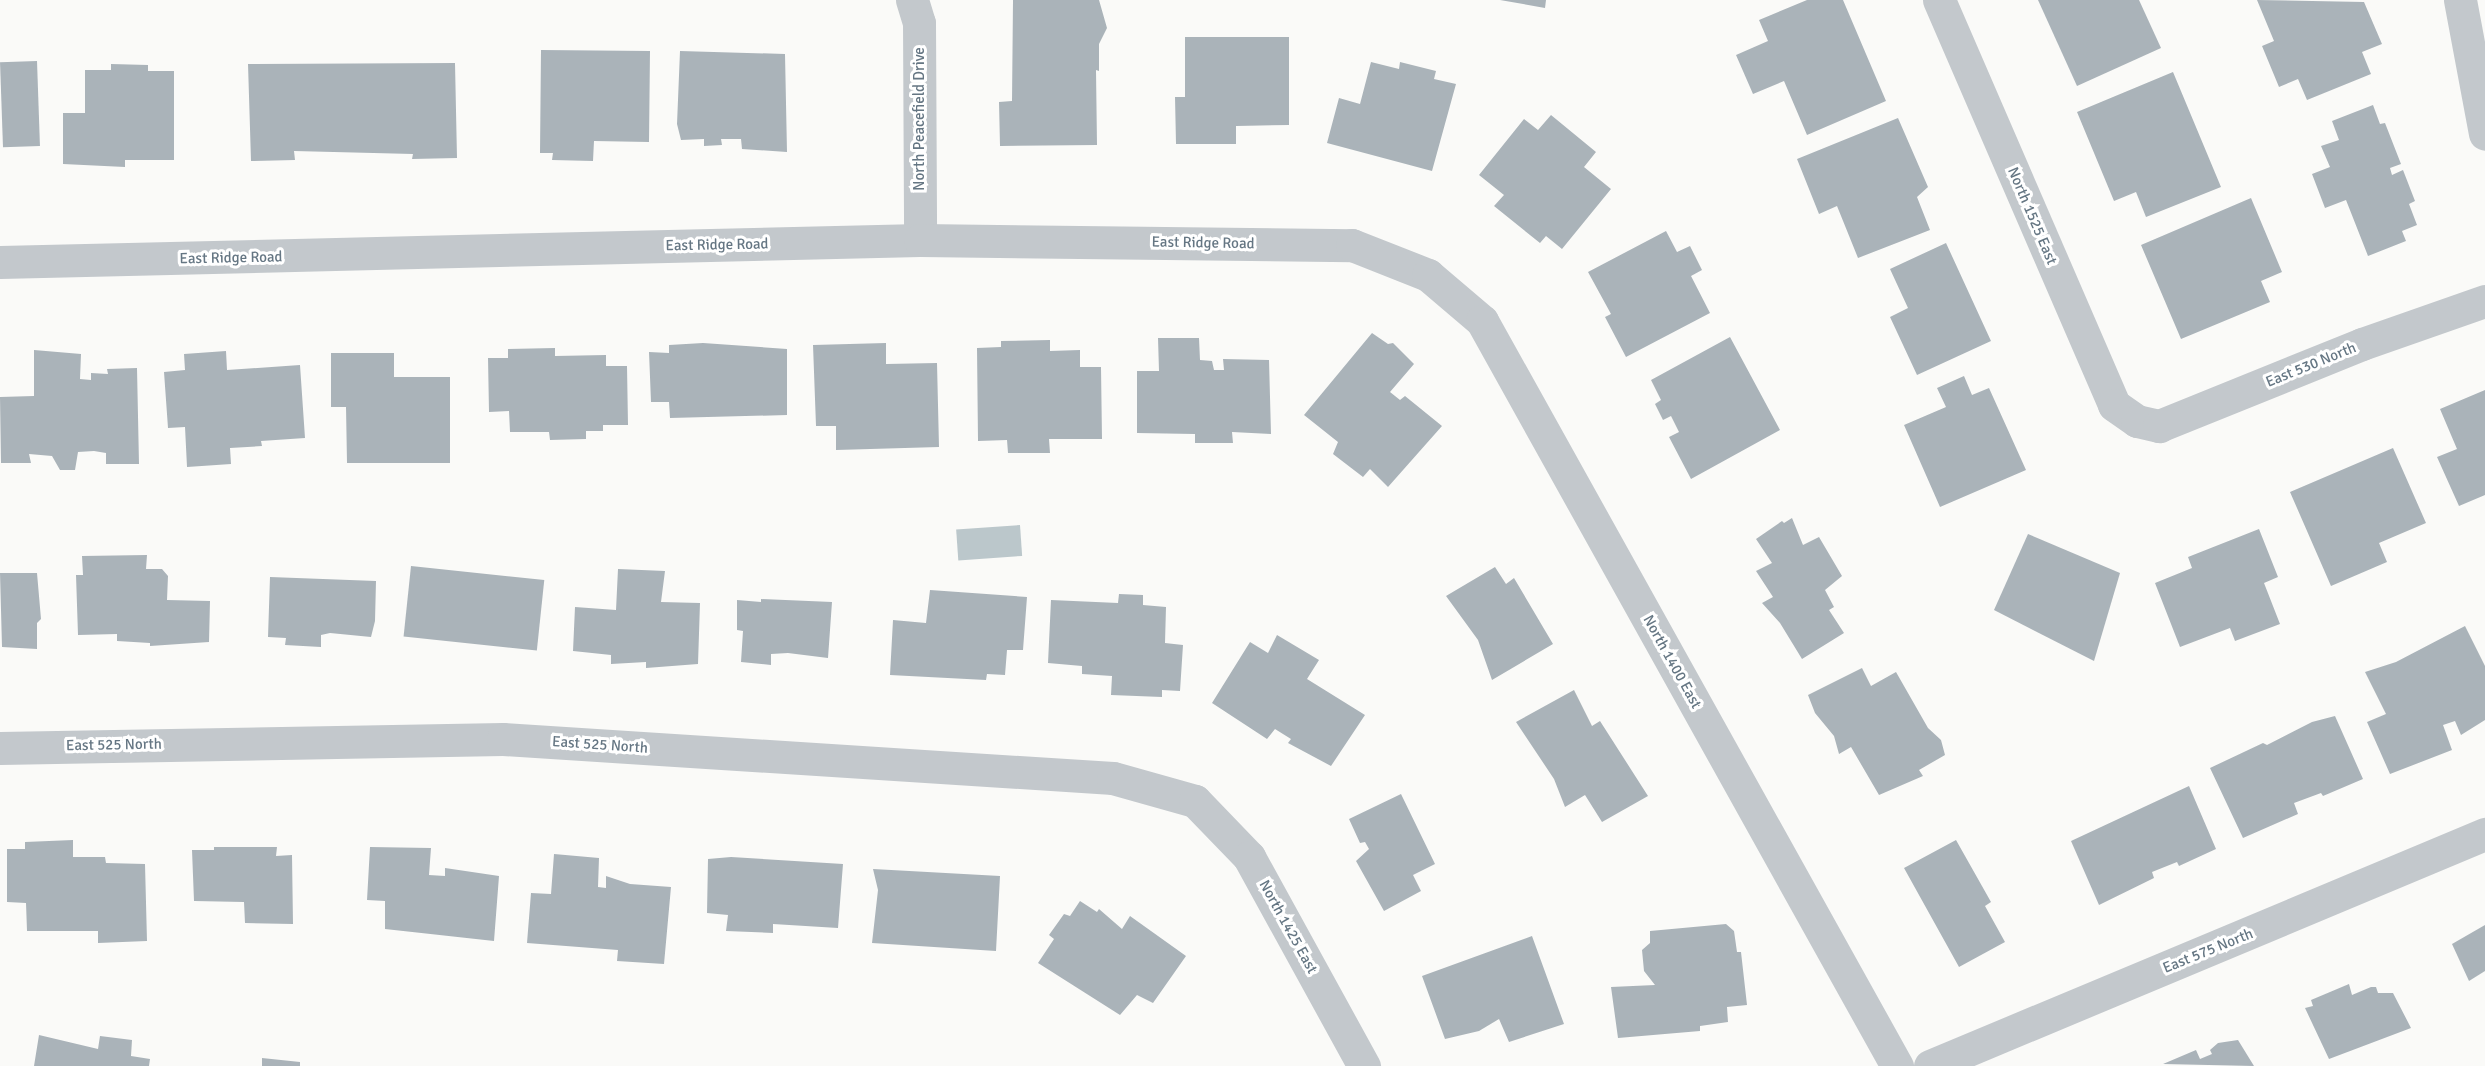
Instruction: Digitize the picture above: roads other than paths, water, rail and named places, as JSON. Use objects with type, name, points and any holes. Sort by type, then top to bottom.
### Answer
[{"type":"street","name":"North Peacefield Drive","points":[[912,0],[919,23],[920,240]]},
{"type":"street","name":"North 1525 East","points":[[1939,0],[2114,405],[2137,421]]},
{"type":"street","points":[[2460,0],[2485,134]]},
{"type":"street","name":"East Ridge Road","points":[[0,262],[920,240],[1352,245],[1428,275]]},
{"type":"street","name":"North 1400 East","points":[[1428,275],[1482,321],[1897,1066]]},
{"type":"street","name":"East 530 North","points":[[2137,421],[2160,426],[2362,344],[2485,301]]},
{"type":"street","name":"East 525 North","points":[[0,748],[503,739],[1113,778],[1195,801]]},
{"type":"street","name":"North 1425 East","points":[[1195,801],[1249,857],[1364,1066]]},
{"type":"street","name":"East 575 North","points":[[1930,1066],[2485,834]]}]
